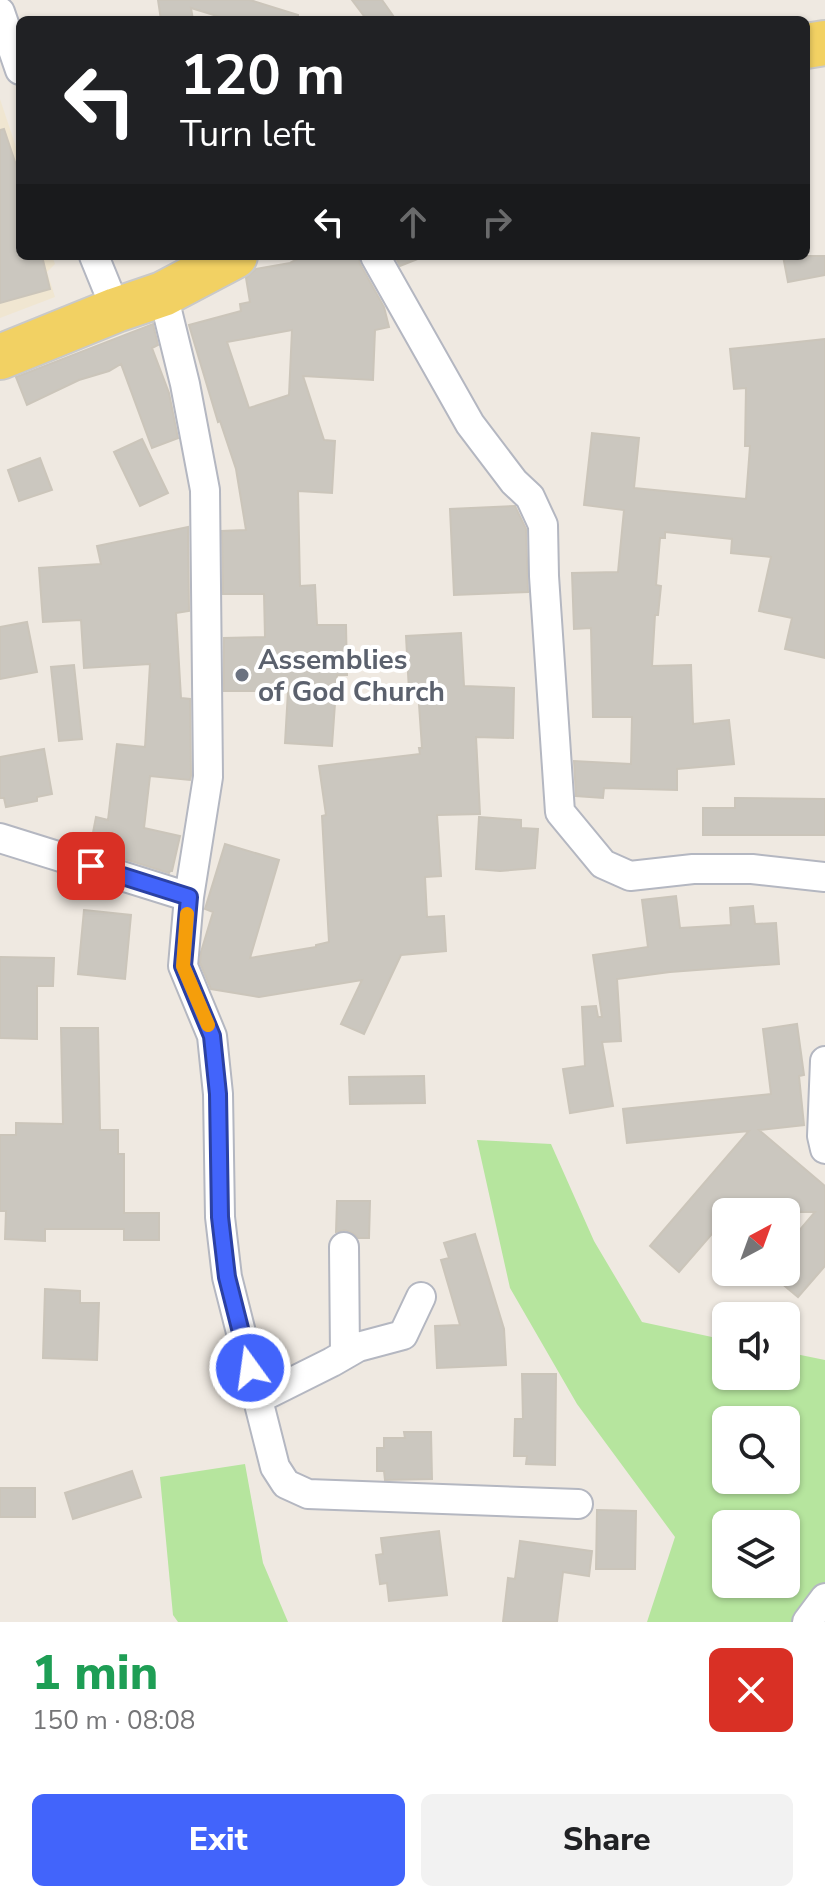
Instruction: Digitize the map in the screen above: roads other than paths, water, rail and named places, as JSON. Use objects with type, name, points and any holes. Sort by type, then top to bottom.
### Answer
[{"type":"main road","points":[[0,357],[163,294],[227,260]]},
{"type":"street","points":[[0,12],[16,58]]},
{"type":"street","points":[[96,260],[116,310]]},
{"type":"street","points":[[377,260],[470,424],[514,482],[530,497],[543,525],[560,812],[603,864],[630,876],[693,869],[752,869],[825,877]]},
{"type":"street","points":[[163,294],[185,384],[205,490],[208,777],[189,897],[183,966],[212,1036],[218,1094],[220,1217],[227,1277],[275,1467],[286,1484],[308,1494],[578,1504]]},
{"type":"street","points":[[0,838],[189,897]]},
{"type":"street","points":[[825,1061],[822,1136],[825,1149]]},
{"type":"street","points":[[344,1247],[345,1354]]},
{"type":"street","points":[[258,1399],[358,1347],[403,1335],[421,1297]]},
{"type":"street","points":[[807,1622],[825,1598]]},
{"type":"place","name":"Assemblies of God Church","points":[[242,675]]}]
